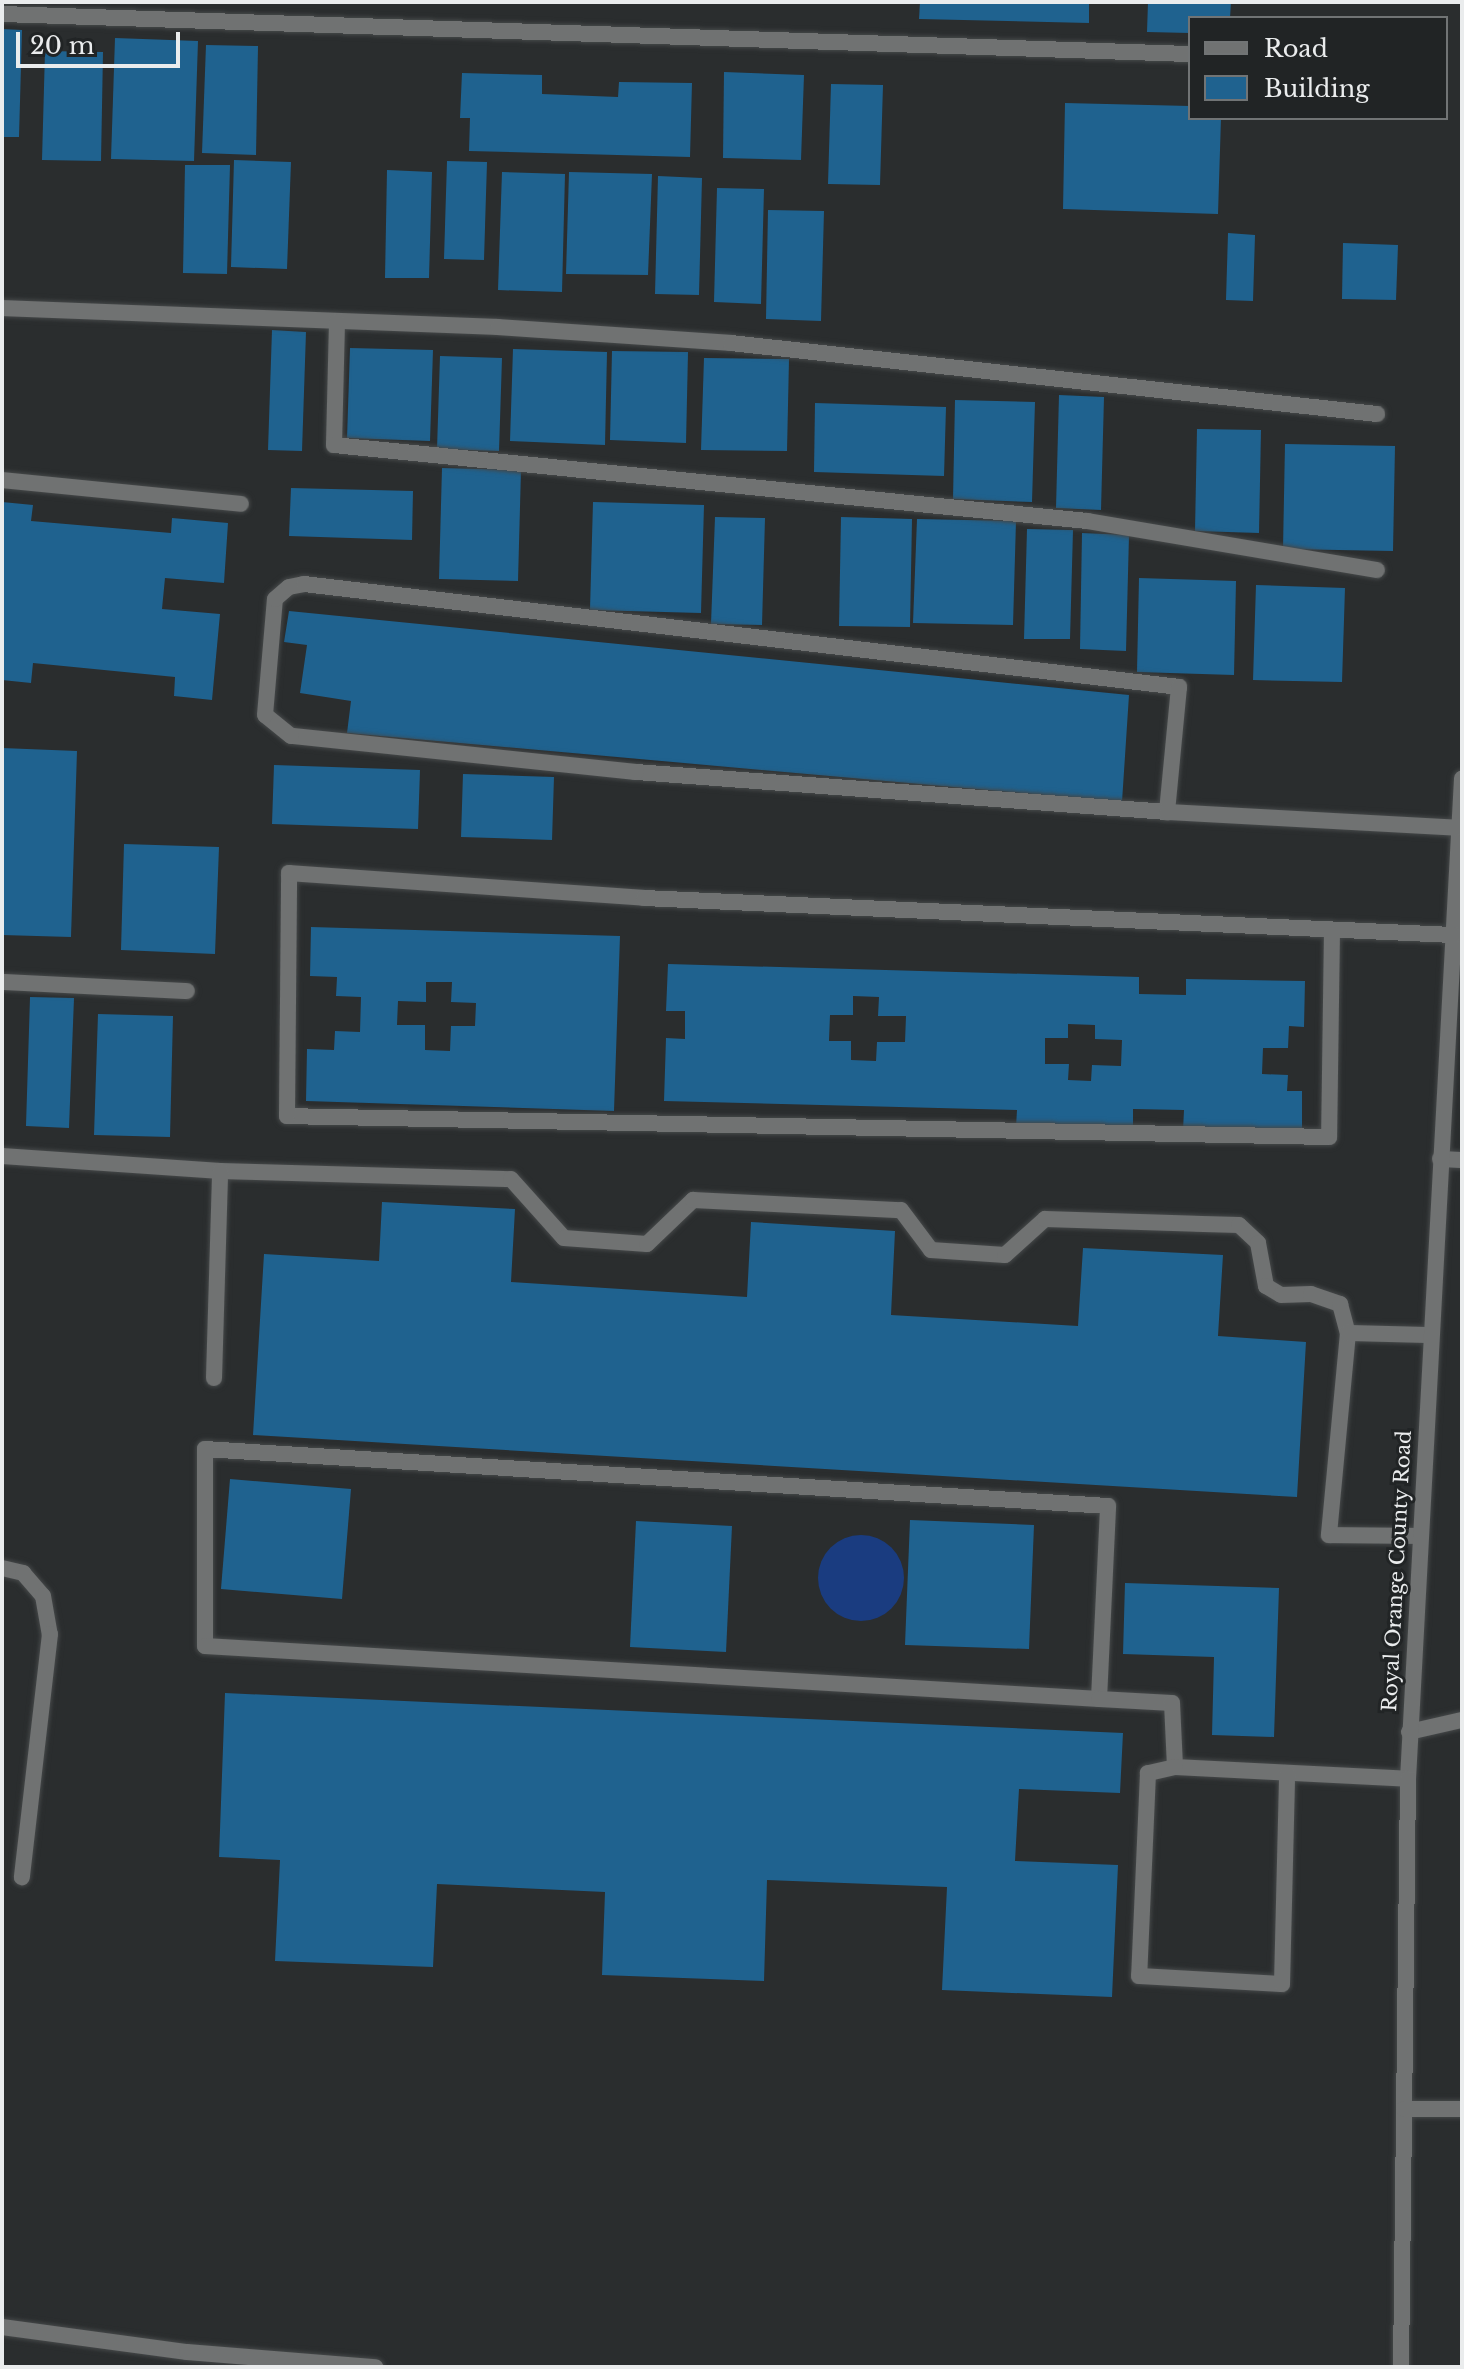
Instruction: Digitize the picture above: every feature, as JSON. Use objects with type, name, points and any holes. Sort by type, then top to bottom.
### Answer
[{"type":"street","points":[[2,14],[1188,54]]},
{"type":"street","points":[[2,308],[731,343],[1377,414]]},
{"type":"street","points":[[337,322],[334,445],[1087,521],[1377,570]]},
{"type":"street","points":[[2,480],[241,504]]},
{"type":"street","points":[[1167,812],[1179,687],[304,584],[289,587],[275,599],[265,715],[291,736],[636,772],[1167,812],[1459,828]]},
{"type":"street","name":"Royal Orange County Road","points":[[1401,2367],[1409,1732],[1462,778]]},
{"type":"street","points":[[1332,930],[1329,1137],[287,1116],[289,873],[644,898],[1453,935]]},
{"type":"street","points":[[2,982],[187,991]]},
{"type":"street","points":[[2,1156],[220,1171],[511,1179],[564,1238],[647,1244],[693,1200],[901,1210],[931,1250],[1005,1255],[1045,1219],[1239,1225],[1258,1243],[1266,1286],[1281,1295],[1311,1294],[1340,1304],[1348,1333],[1329,1535],[1419,1536]]},
{"type":"street","points":[[1440,1159],[1462,1160]]},
{"type":"street","points":[[214,1378],[220,1171]]},
{"type":"street","points":[[1348,1333],[1429,1335]]},
{"type":"street","points":[[1099,1699],[1108,1506],[205,1449],[205,1646],[1099,1699],[1172,1703],[1175,1767]]},
{"type":"street","points":[[2,1568],[23,1573],[43,1596],[50,1634],[22,1877]]},
{"type":"street","points":[[1409,1732],[1462,1720]]},
{"type":"street","points":[[1287,1773],[1282,1984],[1139,1976],[1148,1773],[1175,1767],[1408,1779]]},
{"type":"street","points":[[1404,2109],[1462,2109]]},
{"type":"street","points":[[2,2327],[187,2360],[375,2367]]},
{"type":"water","points":[[861,1535],[885,1542],[897,1554],[904,1578],[897,1602],[885,1614],[861,1621],[837,1614],[825,1602],[818,1578],[825,1554],[837,1542]]},
{"type":"building","points":[[920,2],[1089,2],[1089,23],[919,19]]},
{"type":"building","points":[[1148,2],[1231,2],[1230,16],[1188,16],[1188,33],[1147,32]]},
{"type":"building","points":[[2,29],[22,30],[19,137],[2,137]]},
{"type":"building","points":[[115,38],[198,41],[194,161],[111,159]]},
{"type":"building","points":[[206,45],[258,46],[256,155],[202,153]]},
{"type":"building","points":[[45,51],[103,52],[101,161],[42,160]]},
{"type":"building","points":[[724,72],[804,75],[801,160],[723,158]]},
{"type":"building","points":[[462,73],[542,75],[542,94],[618,97],[619,82],[692,83],[690,157],[469,151],[470,118],[460,118]]},
{"type":"building","points":[[831,84],[883,85],[880,185],[828,184]]},
{"type":"building","points":[[1065,103],[1188,106],[1188,120],[1221,120],[1218,214],[1063,209]]},
{"type":"building","points":[[234,160],[291,162],[287,269],[231,267]]},
{"type":"building","points":[[447,161],[487,162],[484,260],[444,259]]},
{"type":"building","points":[[185,165],[230,165],[227,274],[183,273]]},
{"type":"building","points":[[387,170],[432,172],[429,278],[385,278]]},
{"type":"building","points":[[502,172],[565,174],[562,292],[498,290]]},
{"type":"building","points":[[569,172],[652,174],[648,275],[566,274]]},
{"type":"building","points":[[658,176],[702,178],[699,295],[655,294]]},
{"type":"building","points":[[717,188],[764,189],[761,304],[714,302]]},
{"type":"building","points":[[768,210],[824,211],[821,321],[766,319]]},
{"type":"building","points":[[1228,233],[1255,235],[1253,301],[1226,300]]},
{"type":"building","points":[[1343,243],[1398,245],[1396,300],[1342,299]]},
{"type":"building","points":[[272,330],[306,332],[302,451],[268,450]]},
{"type":"building","points":[[350,348],[433,350],[430,441],[347,438]]},
{"type":"building","points":[[513,349],[607,352],[605,445],[510,441]]},
{"type":"building","points":[[612,351],[688,352],[686,443],[610,440]]},
{"type":"building","points":[[440,356],[502,358],[499,451],[437,449]]},
{"type":"building","points":[[704,358],[789,359],[787,451],[701,450]]},
{"type":"building","points":[[1059,395],[1104,397],[1101,510],[1056,508]]},
{"type":"building","points":[[955,400],[1035,402],[1032,502],[953,499]]},
{"type":"building","points":[[815,403],[946,407],[944,476],[814,472]]},
{"type":"building","points":[[1197,429],[1261,430],[1259,533],[1195,531]]},
{"type":"building","points":[[1285,444],[1395,446],[1393,551],[1283,549]]},
{"type":"building","points":[[442,468],[521,470],[518,581],[439,579]]},
{"type":"building","points":[[291,488],[413,491],[412,540],[289,536]]},
{"type":"building","points":[[2,502],[33,505],[31,521],[171,533],[172,518],[228,523],[224,583],[165,578],[162,609],[220,614],[212,700],[174,696],[175,677],[33,663],[31,683],[2,680]]},
{"type":"building","points":[[593,502],[704,505],[701,613],[590,610]]},
{"type":"building","points":[[715,517],[765,518],[762,625],[711,624]]},
{"type":"building","points":[[841,517],[912,519],[910,627],[839,626]]},
{"type":"building","points":[[917,519],[1016,521],[1013,625],[913,623]]},
{"type":"building","points":[[1027,529],[1073,530],[1070,639],[1024,639]]},
{"type":"building","points":[[1082,533],[1129,535],[1126,651],[1080,649]]},
{"type":"building","points":[[1139,578],[1236,581],[1234,675],[1137,672]]},
{"type":"building","points":[[1256,585],[1345,588],[1342,682],[1253,680]]},
{"type":"building","points":[[289,611],[1129,695],[1122,802],[347,733],[351,701],[300,693],[307,645],[284,642]]},
{"type":"building","points":[[2,748],[77,751],[71,937],[2,935]]},
{"type":"building","points":[[274,765],[420,770],[418,829],[272,824]]},
{"type":"building","points":[[463,774],[554,777],[552,840],[461,837]]},
{"type":"building","points":[[124,844],[219,847],[215,954],[121,950]]},
{"type":"building","points":[[311,927],[620,936],[614,1111],[306,1101],[307,1049],[334,1050],[335,1031],[360,1032],[361,997],[336,996],[337,977],[310,976]],"holes":[[[426,982],[452,982],[451,1002],[476,1003],[475,1026],[451,1026],[450,1051],[425,1050],[425,1025],[397,1025],[398,1001],[426,1002]]]},
{"type":"building","points":[[668,964],[1139,977],[1139,994],[1186,995],[1186,979],[1305,981],[1304,1027],[1289,1026],[1288,1048],[1263,1048],[1262,1074],[1288,1075],[1287,1091],[1302,1091],[1302,1134],[1183,1130],[1184,1110],[1133,1109],[1133,1130],[1016,1127],[1017,1110],[664,1101],[666,1038],[685,1039],[685,1011],[666,1011]],"holes":[[[853,996],[879,997],[878,1016],[906,1016],[905,1042],[877,1042],[876,1061],[851,1060],[851,1041],[829,1041],[830,1015],[853,1015]],[[1068,1024],[1095,1025],[1095,1039],[1122,1040],[1121,1066],[1092,1065],[1091,1081],[1068,1080],[1069,1064],[1045,1064],[1045,1038],[1068,1038]]]},
{"type":"building","points":[[30,997],[74,998],[69,1128],[26,1126]]},
{"type":"building","points":[[98,1014],[173,1016],[170,1137],[94,1135]]},
{"type":"building","points":[[382,1202],[515,1209],[511,1282],[747,1297],[751,1222],[895,1231],[891,1315],[1078,1326],[1083,1248],[1223,1255],[1218,1336],[1306,1342],[1297,1497],[253,1435],[264,1254],[379,1261]]},
{"type":"building","points":[[230,1479],[351,1489],[342,1599],[221,1589]]},
{"type":"building","points":[[910,1520],[1034,1525],[1029,1649],[905,1645]]},
{"type":"building","points":[[636,1521],[732,1526],[726,1652],[630,1647]]},
{"type":"building","points":[[1125,1583],[1279,1588],[1274,1737],[1212,1735],[1214,1657],[1123,1654]]},
{"type":"building","points":[[225,1693],[1123,1733],[1120,1793],[1019,1789],[1015,1861],[1118,1865],[1112,1997],[942,1990],[947,1887],[767,1880],[764,1981],[602,1975],[605,1892],[437,1884],[433,1967],[275,1961],[280,1860],[219,1857]]}]
